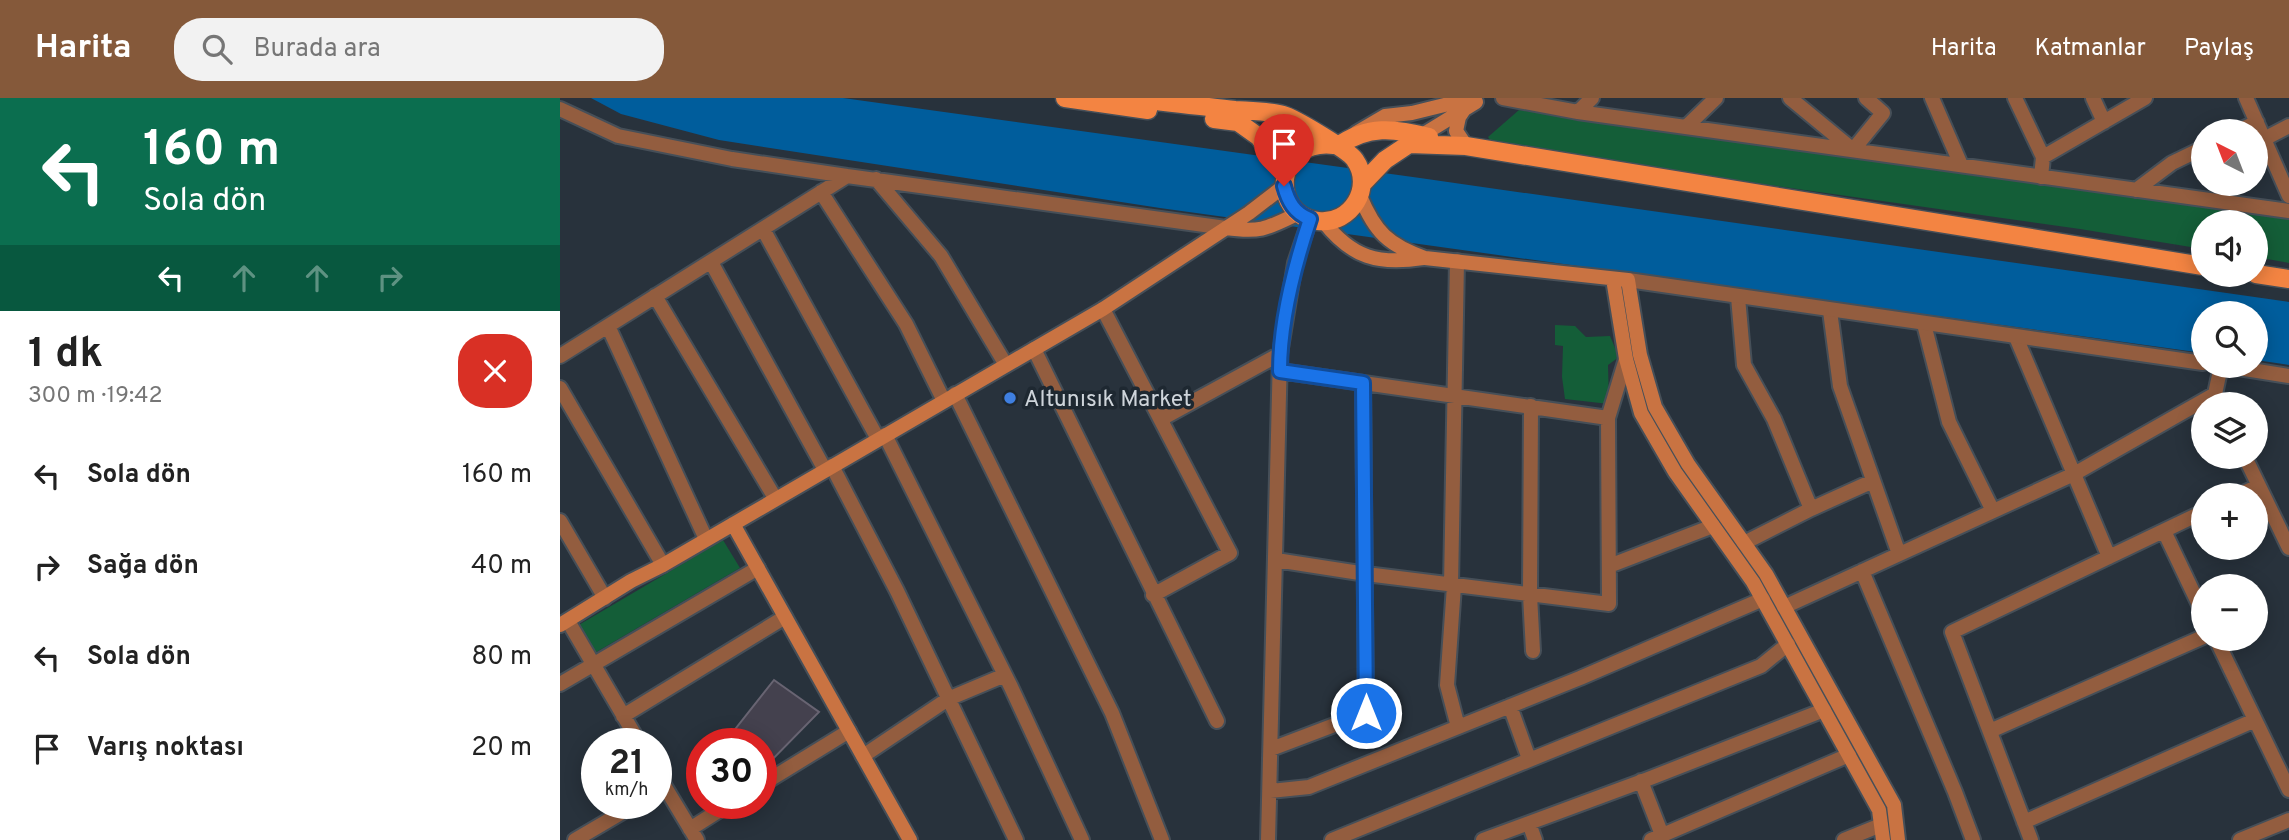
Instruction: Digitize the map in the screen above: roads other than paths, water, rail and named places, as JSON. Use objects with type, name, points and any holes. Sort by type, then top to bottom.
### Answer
[{"type":"main road","points":[[1065,98],[1238,122],[1259,136],[1285,180]]},
{"type":"main road","points":[[1135,98],[1284,115],[1341,142],[1361,170],[1361,190],[1370,219],[1380,234],[1409,252],[1425,258]]},
{"type":"main road","points":[[1226,228],[1249,232],[1311,217],[1343,216],[1353,208],[1361,190],[1385,160],[1469,103],[1481,98]]},
{"type":"main road","points":[[1341,142],[1385,116],[1469,103]]},
{"type":"main road","points":[[1466,146],[1457,131],[1459,117],[1469,103]]},
{"type":"main road","points":[[1898,840],[1894,805],[1766,574],[1688,464],[1655,407],[1640,355],[1628,281],[1425,258],[1402,261],[1376,259],[1352,251],[1287,198],[1285,180],[1290,162],[1298,152],[1309,146],[1341,142],[1377,130],[1398,131],[1415,140],[1466,146],[2191,264]]},
{"type":"main road","points":[[564,623],[638,577],[1103,309],[1226,228],[1285,180]]},
{"type":"main road","points":[[2268,276],[2289,279]]},
{"type":"main road","points":[[1613,279],[1626,359],[1641,413],[1675,472],[1763,599],[1879,810],[1882,833]]},
{"type":"main road","points":[[733,524],[910,840]]},
{"type":"street","points":[[1503,98],[1578,112],[2289,211]]},
{"type":"street","points":[[1578,112],[1592,98]]},
{"type":"street","points":[[1686,127],[1716,98]]},
{"type":"street","points":[[1790,98],[1853,150]]},
{"type":"street","points":[[1853,150],[1883,113],[1866,98]]},
{"type":"street","points":[[1932,98],[1961,165]]},
{"type":"street","points":[[2015,98],[2043,157],[2041,177]]},
{"type":"street","points":[[2093,98],[2104,122]]},
{"type":"street","points":[[2043,157],[2145,98]]},
{"type":"street","points":[[2246,98],[2256,119]]},
{"type":"street","points":[[560,109],[618,136],[732,159],[1226,228]]},
{"type":"street","points":[[2268,137],[2289,126]]},
{"type":"street","points":[[2268,148],[2289,197]]},
{"type":"street","points":[[2136,190],[2172,163],[2191,154]]},
{"type":"street","points":[[560,356],[847,176]]},
{"type":"street","points":[[876,179],[941,256],[1006,365]]},
{"type":"street","points":[[821,192],[950,397],[1112,713],[1162,840]]},
{"type":"street","points":[[1268,840],[1280,354],[1295,263],[1311,217]]},
{"type":"street","points":[[763,229],[882,437],[1005,676],[1082,840]]},
{"type":"street","points":[[1457,261],[1452,585],[1447,685],[1458,727]]},
{"type":"street","points":[[711,262],[897,591],[1016,840]]},
{"type":"street","points":[[1628,281],[2191,361]]},
{"type":"street","points":[[655,296],[775,498]]},
{"type":"street","points":[[1738,297],[1745,365],[1773,419],[1811,509]]},
{"type":"street","points":[[1103,309],[1230,554],[1153,595]]},
{"type":"street","points":[[1830,311],[1840,386],[1899,554]]},
{"type":"street","points":[[1924,324],[1949,422],[1993,511]]},
{"type":"street","points":[[608,326],[706,539]]},
{"type":"street","points":[[2016,337],[2109,557]]},
{"type":"street","points":[[1034,349],[1217,721]]},
{"type":"street","points":[[1160,419],[1280,354]]},
{"type":"street","points":[[1276,560],[1609,604],[1608,418],[1626,359]]},
{"type":"street","points":[[1280,371],[1608,418]]},
{"type":"street","points":[[2268,373],[2289,376]]},
{"type":"street","points":[[1271,749],[1366,713],[1363,383]]},
{"type":"street","points":[[560,388],[663,565]]},
{"type":"street","points":[[1531,406],[1530,595],[1533,651]]},
{"type":"street","points":[[1784,607],[2074,474],[2191,413]]},
{"type":"street","points":[[1744,544],[1873,481]]},
{"type":"street","points":[[2268,505],[2289,548]]},
{"type":"street","points":[[2031,840],[1952,632],[2191,518]]},
{"type":"street","points":[[560,521],[605,597]]},
{"type":"street","points":[[1609,566],[1713,526]]},
{"type":"street","points":[[2164,531],[2191,588]]},
{"type":"street","points":[[560,684],[758,568]]},
{"type":"street","points":[[1862,571],[1973,840]]},
{"type":"street","points":[[1270,791],[1309,786],[1510,706],[1763,599]]},
{"type":"street","points":[[624,716],[785,617]]},
{"type":"street","points":[[564,623],[593,664],[631,728]]},
{"type":"street","points":[[1990,731],[2191,641]]},
{"type":"street","points":[[1332,840],[1761,666],[1788,644]]},
{"type":"street","points":[[2222,651],[2289,790]]},
{"type":"street","points":[[863,755],[948,699],[1005,676]]},
{"type":"street","points":[[1510,706],[1529,759]]},
{"type":"street","points":[[1483,840],[1824,710]]},
{"type":"street","points":[[2024,822],[2255,720]]},
{"type":"street","points":[[777,775],[849,731]]},
{"type":"street","points":[[1642,781],[1657,838],[1849,755]]},
{"type":"street","points":[[672,805],[693,834],[711,819]]},
{"type":"street","points":[[575,840],[611,819]]},
{"type":"street","points":[[2240,840],[2289,820]]},
{"type":"street","points":[[1529,823],[1535,840]]},
{"type":"street","points":[[1843,840],[1882,833]]},
{"type":"water","points":[[591,98],[843,98],[2289,302],[2289,365],[2268,362],[2268,301],[2191,301],[2191,351],[1160,208],[719,140],[621,114]]},
{"type":"place","name":"Altunısık Market","points":[[1010,398]]}]
